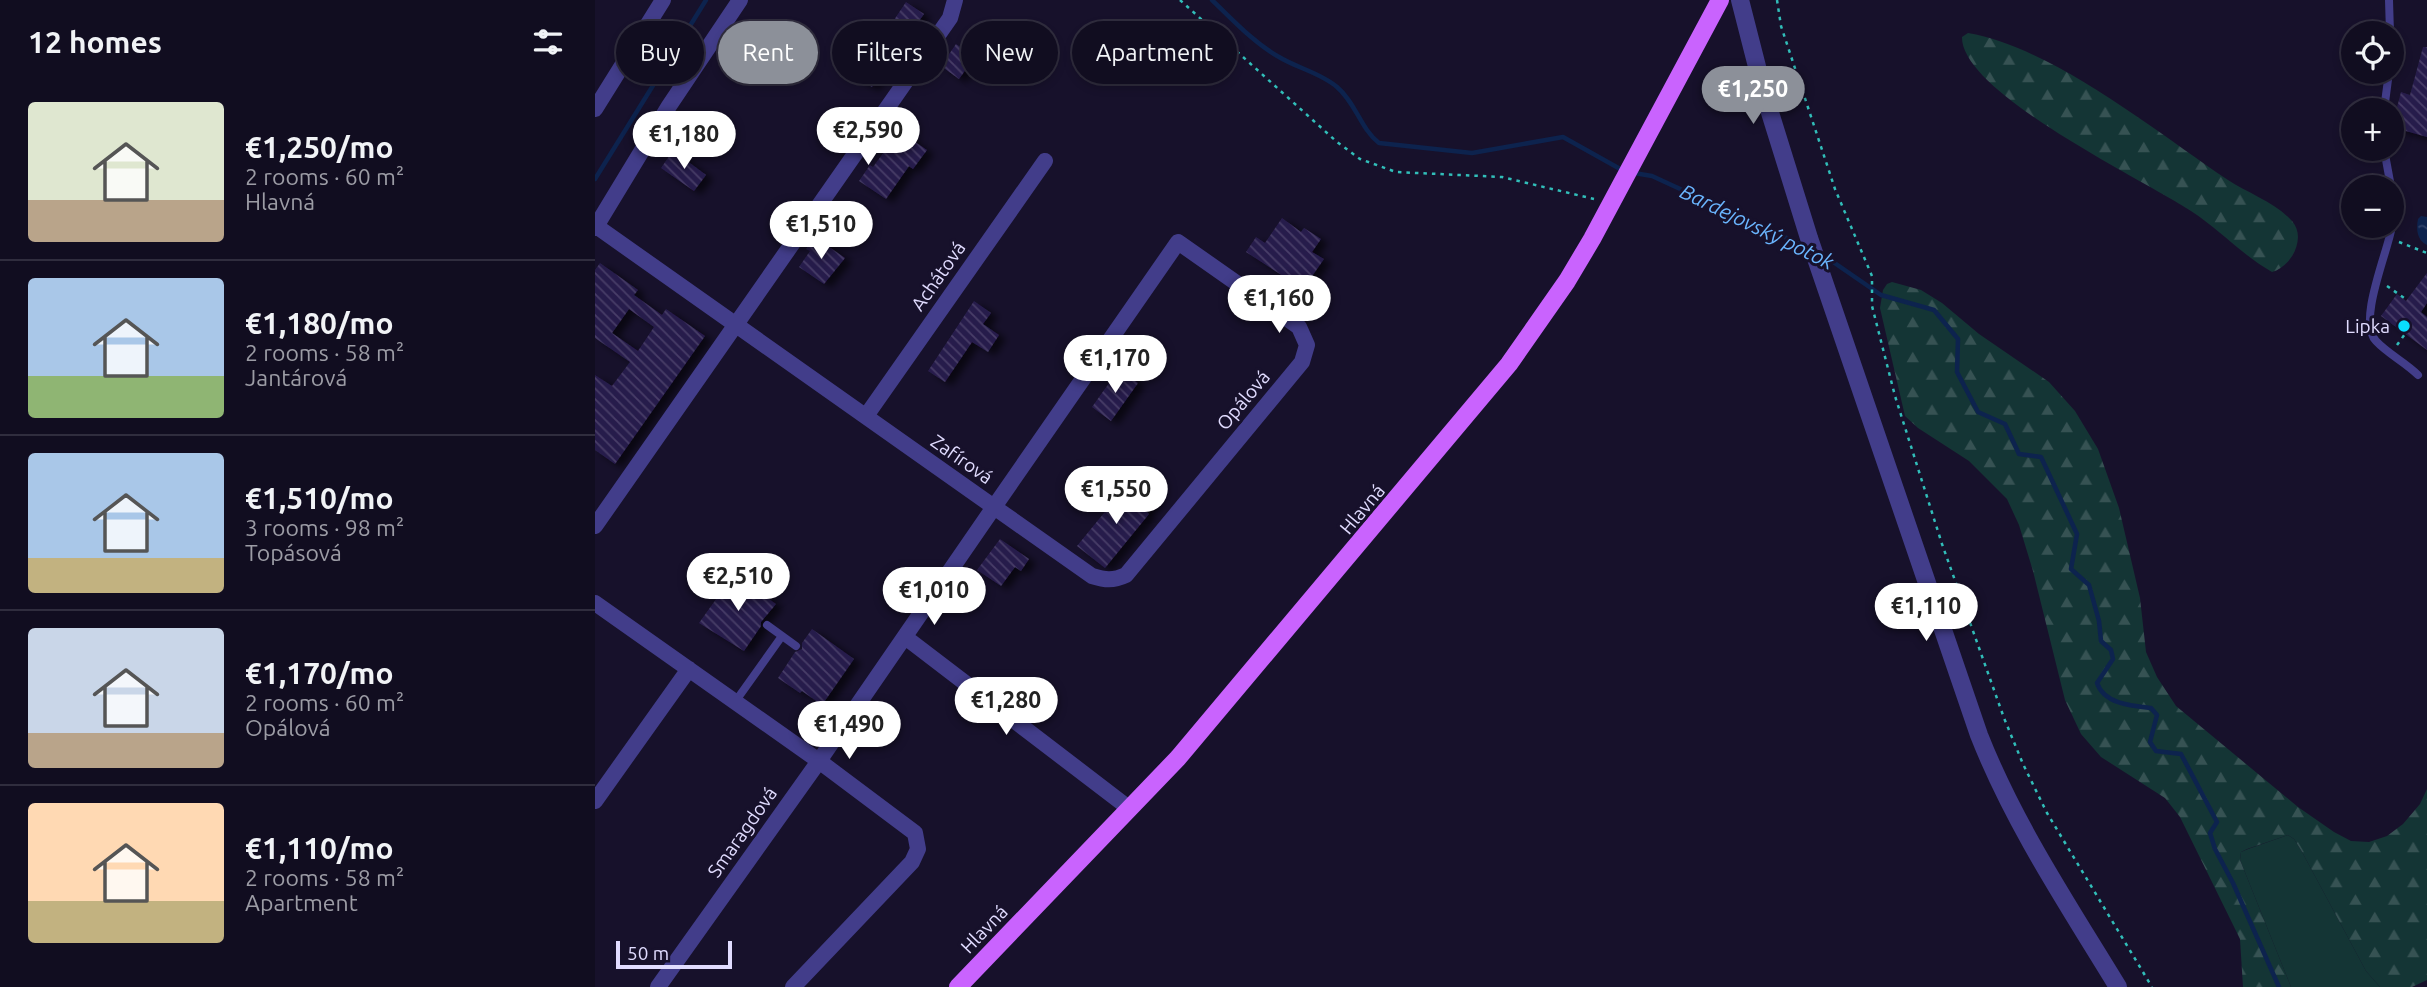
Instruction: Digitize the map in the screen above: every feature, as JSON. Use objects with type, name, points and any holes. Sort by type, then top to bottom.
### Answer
[{"type":"main road","name":"Hlavná","points":[[957,987],[1178,758],[1509,365],[1567,281],[1720,0]]},
{"type":"street","points":[[595,109],[663,0]]},
{"type":"street","points":[[596,227],[669,106],[740,0]]},
{"type":"street","points":[[595,526],[950,18],[955,0]]},
{"type":"street","points":[[1740,0],[1763,90],[1809,238],[1963,691],[1988,756],[2025,832],[2118,987]]},
{"type":"street","name":"Achátová","points":[[866,416],[1045,160]]},
{"type":"street","name":"Zafírová","points":[[596,227],[994,507],[819,761]]},
{"type":"street","name":"Opálová","points":[[1178,242],[1299,327],[1307,345],[1301,362],[1126,575],[1106,580],[1092,576],[994,507],[1178,242]]},
{"type":"street","points":[[595,604],[819,761],[915,833],[918,849],[912,862],[793,987]]},
{"type":"street","points":[[905,637],[1130,808]]},
{"type":"street","points":[[595,801],[689,669]]},
{"type":"street","name":"Smaragdová","points":[[658,987],[819,761]]},
{"type":"lane","points":[[2389,0],[2390,21]]},
{"type":"lane","points":[[2389,238],[2377,282],[2369,331],[2374,340],[2418,375]]},
{"type":"lane","points":[[767,625],[796,646]]},
{"type":"lane","points":[[735,702],[782,635]]},
{"type":"path","points":[[1180,0],[1337,142],[1360,159],[1396,172],[1502,177],[1611,204]]},
{"type":"path","points":[[1777,0],[1781,26],[1835,189],[1873,282],[1872,306],[1895,396],[1926,495],[2015,746],[2047,813],[2152,987]]},
{"type":"path","points":[[2389,238],[2427,253]]},
{"type":"path","points":[[2377,282],[2385,284],[2407,300]]},
{"type":"green space","points":[[1968,33],[2001,42],[2069,73],[2137,116],[2228,180],[2278,209],[2292,221],[2298,235],[2291,258],[2272,272],[2191,211],[2059,134],[2022,109],[1991,84],[1970,59],[1962,37]]},
{"type":"green space","points":[[1892,282],[1921,290],[1942,303],[1979,334],[2049,382],[2075,411],[2098,449],[2119,508],[2140,598],[2146,652],[2157,677],[2176,706],[2298,807],[2351,841],[2369,842],[2387,836],[2403,824],[2420,804],[2427,789],[2427,980],[2412,987],[2380,987],[2366,971],[2301,850],[2288,835],[2241,852],[2240,860],[2291,987],[2243,987],[2240,939],[2180,817],[2165,798],[2101,757],[2081,734],[2065,700],[2033,571],[2019,525],[2007,499],[1969,461],[1918,428],[1905,416],[1880,308],[1883,290]]},
{"type":"green space","points":[[2288,835],[2301,850],[2366,971],[2380,987],[2291,987],[2240,860],[2241,852]]},
{"type":"water","points":[[2421,216],[2427,217],[2427,245],[2418,234],[2418,219]]},
{"type":"building","points":[[906,2],[924,14],[919,21],[893,21]]},
{"type":"building","points":[[956,44],[961,47],[959,79],[947,70],[947,57]]},
{"type":"building","points":[[2423,47],[2427,47],[2427,137],[2404,130],[2404,98],[2399,98],[2401,92],[2410,95]]},
{"type":"building","points":[[899,131],[927,150],[913,169],[909,166],[886,199],[859,181],[870,165],[873,167]]},
{"type":"building","points":[[672,152],[706,175],[694,191],[661,168]]},
{"type":"building","points":[[1282,218],[1301,232],[1304,228],[1321,239],[1312,252],[1324,259],[1303,289],[1246,252],[1256,237],[1265,243]]},
{"type":"building","points":[[815,237],[845,258],[824,284],[799,267],[810,251],[806,249]]},
{"type":"building","points":[[600,263],[638,290],[634,295],[662,315],[666,309],[705,336],[615,464],[595,450],[595,375],[612,386],[630,362],[595,338],[595,270]],"holes":[[[629,309],[654,327],[638,351],[612,333]]]},
{"type":"building","points":[[2427,273],[2427,303],[2421,312],[2427,317],[2427,350],[2381,316],[2397,294],[2406,301]]},
{"type":"building","points":[[974,301],[991,313],[983,324],[999,335],[988,352],[972,342],[945,382],[928,371]]},
{"type":"building","points":[[1119,369],[1138,383],[1111,421],[1092,407]]},
{"type":"building","points":[[1126,486],[1141,498],[1145,492],[1155,500],[1146,511],[1149,514],[1105,568],[1077,546]]},
{"type":"building","points":[[1000,539],[1029,559],[1021,571],[1015,567],[1001,586],[977,570]]},
{"type":"building","points":[[734,574],[776,604],[761,622],[744,651],[699,623]]},
{"type":"building","points":[[812,629],[854,659],[822,705],[778,678],[795,652],[802,649],[802,643]]},
{"type":"waterway","points":[[595,179],[706,0]]},
{"type":"waterway","name":"Bardejovský potok","points":[[1212,0],[1261,45],[1337,87],[1379,143],[1472,153],[1563,137],[1622,170]]},
{"type":"waterway","name":"Bardejovský potok","points":[[1634,173],[1652,176],[1806,247]]},
{"type":"waterway","name":"Bardejovský potok","points":[[1820,253],[1881,295],[1934,310],[1958,339],[1957,372],[1978,412],[2005,424],[2019,454],[2041,457],[2077,534],[2071,569],[2089,585],[2099,621],[2101,641],[2111,650],[2113,659],[2097,683],[2112,700],[2151,708],[2157,715],[2150,742],[2156,751],[2181,754],[2217,822],[2210,833],[2215,849],[2279,987]]},
{"type":"place","name":"Lipka","points":[[2404,326]]}]
